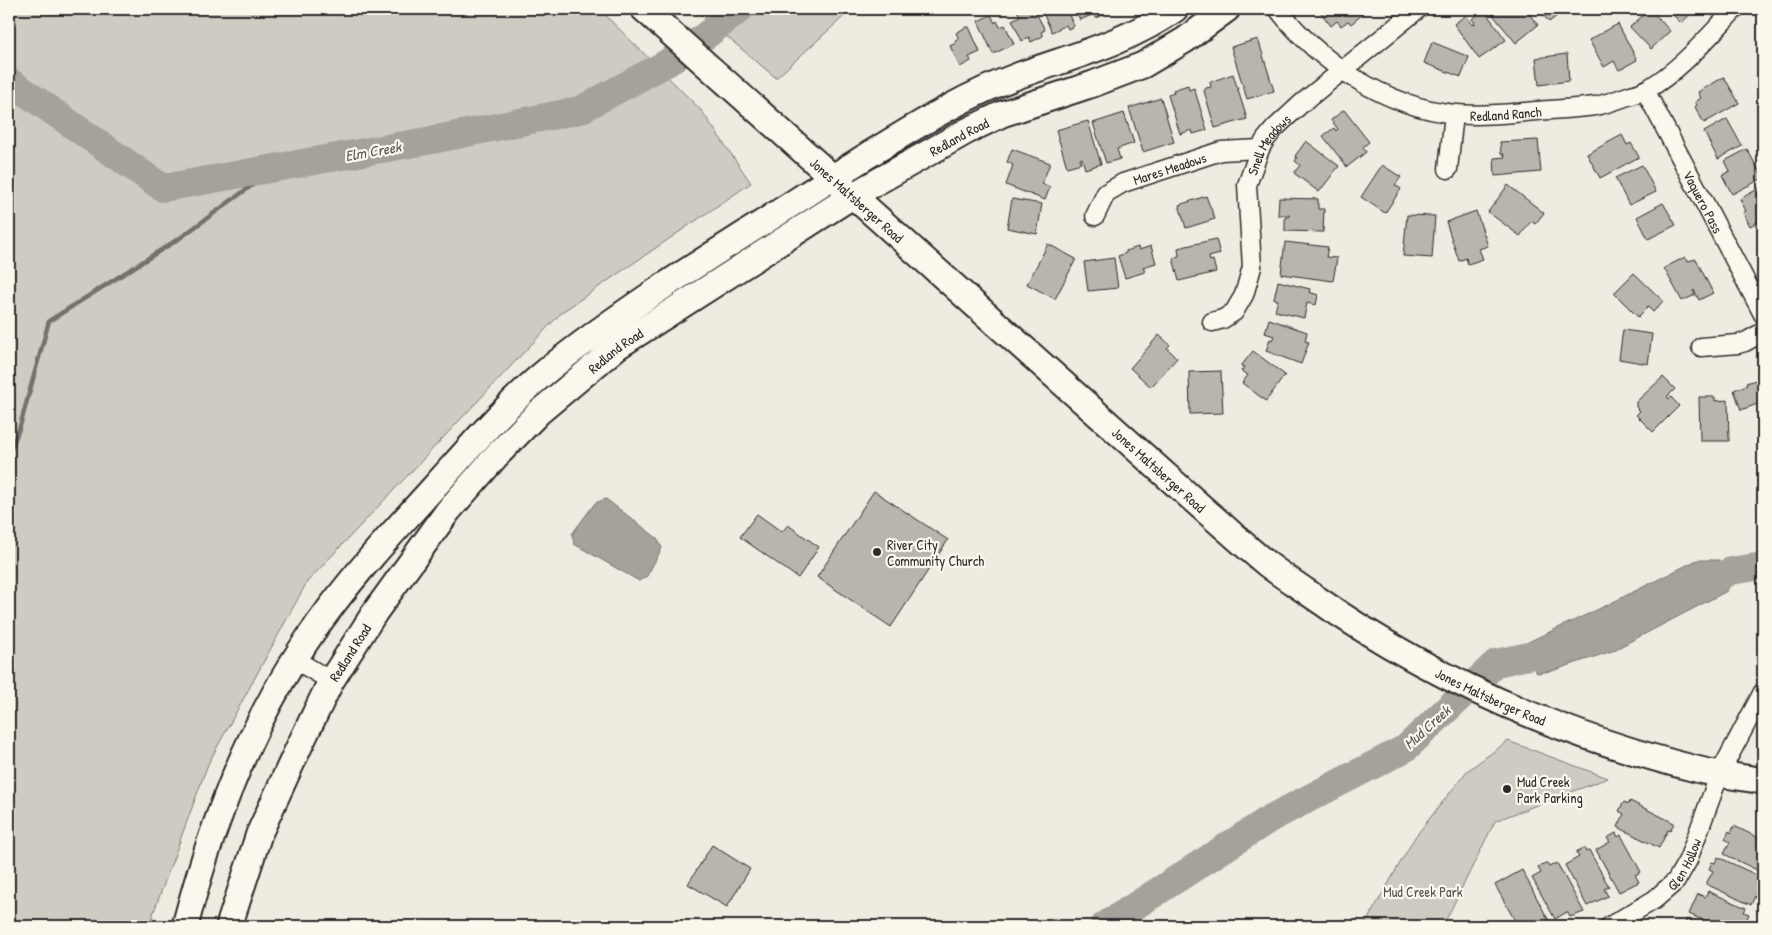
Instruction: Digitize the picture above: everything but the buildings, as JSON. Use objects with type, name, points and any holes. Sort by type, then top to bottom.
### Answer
[{"type":"main road","name":"Jones Maltsberger Road","points":[[644,9],[1196,503],[1268,564],[1345,619],[1402,653],[1453,680],[1526,714],[1608,744],[1701,770],[1763,781]]},
{"type":"main road","name":"Redland Road","points":[[229,926],[259,834],[331,682],[375,612],[448,511],[497,455],[538,413],[618,346],[852,196],[967,131],[1002,114],[1143,66],[1185,40],[1227,9]]},
{"type":"main road","name":"Redland Road","points":[[184,926],[212,833],[225,801],[269,703],[294,659],[329,609],[381,544],[516,398],[606,325],[652,292],[832,178],[950,107],[1018,76],[1095,50],[1123,38],[1171,12]]},
{"type":"street","name":"Redland Ranch","points":[[1278,9],[1311,45],[1341,69],[1372,88],[1423,108],[1454,114],[1481,116],[1595,106],[1645,90],[1682,62],[1735,9]]},
{"type":"street","name":"Snell Meadows","points":[[1212,322],[1223,319],[1234,312],[1244,295],[1252,267],[1247,185],[1260,149],[1275,128],[1300,104],[1341,69],[1418,9]]},
{"type":"street","points":[[1171,12],[1185,40]]},
{"type":"street","name":"Vaquero Pass","points":[[1645,90],[1763,314]]},
{"type":"street","points":[[1448,169],[1454,114]]},
{"type":"street","name":"Mares Meadows","points":[[1095,216],[1106,193],[1123,183],[1221,151],[1260,149]]},
{"type":"street","points":[[1701,347],[1738,344],[1763,332]]},
{"type":"street","points":[[294,659],[331,682]]},
{"type":"street","name":"Glen Hollow","points":[[1618,924],[1654,900],[1676,880],[1688,860],[1720,773],[1763,692]]},
{"type":"green space","points":[[9,9],[599,9],[701,110],[751,183],[562,312],[307,582],[208,764],[153,914],[151,926],[9,926]]},
{"type":"green space","points":[[694,9],[852,9],[776,78]]},
{"type":"green space","name":"Mud Creek Park","points":[[1508,741],[1608,778],[1495,821],[1443,926],[1364,926],[1415,837],[1467,771]]},
{"type":"shaded area","points":[[606,499],[657,538],[662,548],[647,576],[639,581],[574,544],[572,534],[595,503]]},
{"type":"shaded area","points":[[1697,560],[1718,560],[1728,565],[1733,579],[1727,591],[1612,651],[1552,671],[1537,673],[1519,650],[1526,643]]},
{"type":"waterway","name":"Elm Creek","points":[[9,81],[163,188],[432,140],[580,110],[667,63],[740,9]]},
{"type":"waterway","points":[[9,454],[20,426],[49,321],[180,238],[277,167]]},
{"type":"waterway","name":"Mud Creek","points":[[1698,587],[1731,571],[1763,566]]},
{"type":"waterway","name":"Mud Creek","points":[[1104,926],[1271,818],[1406,748],[1496,663],[1561,649]]},
{"type":"place","name":"River City Community Church","points":[[877,552]]},
{"type":"place","name":"Mud Creek Park Parking","points":[[1507,789]]}]
